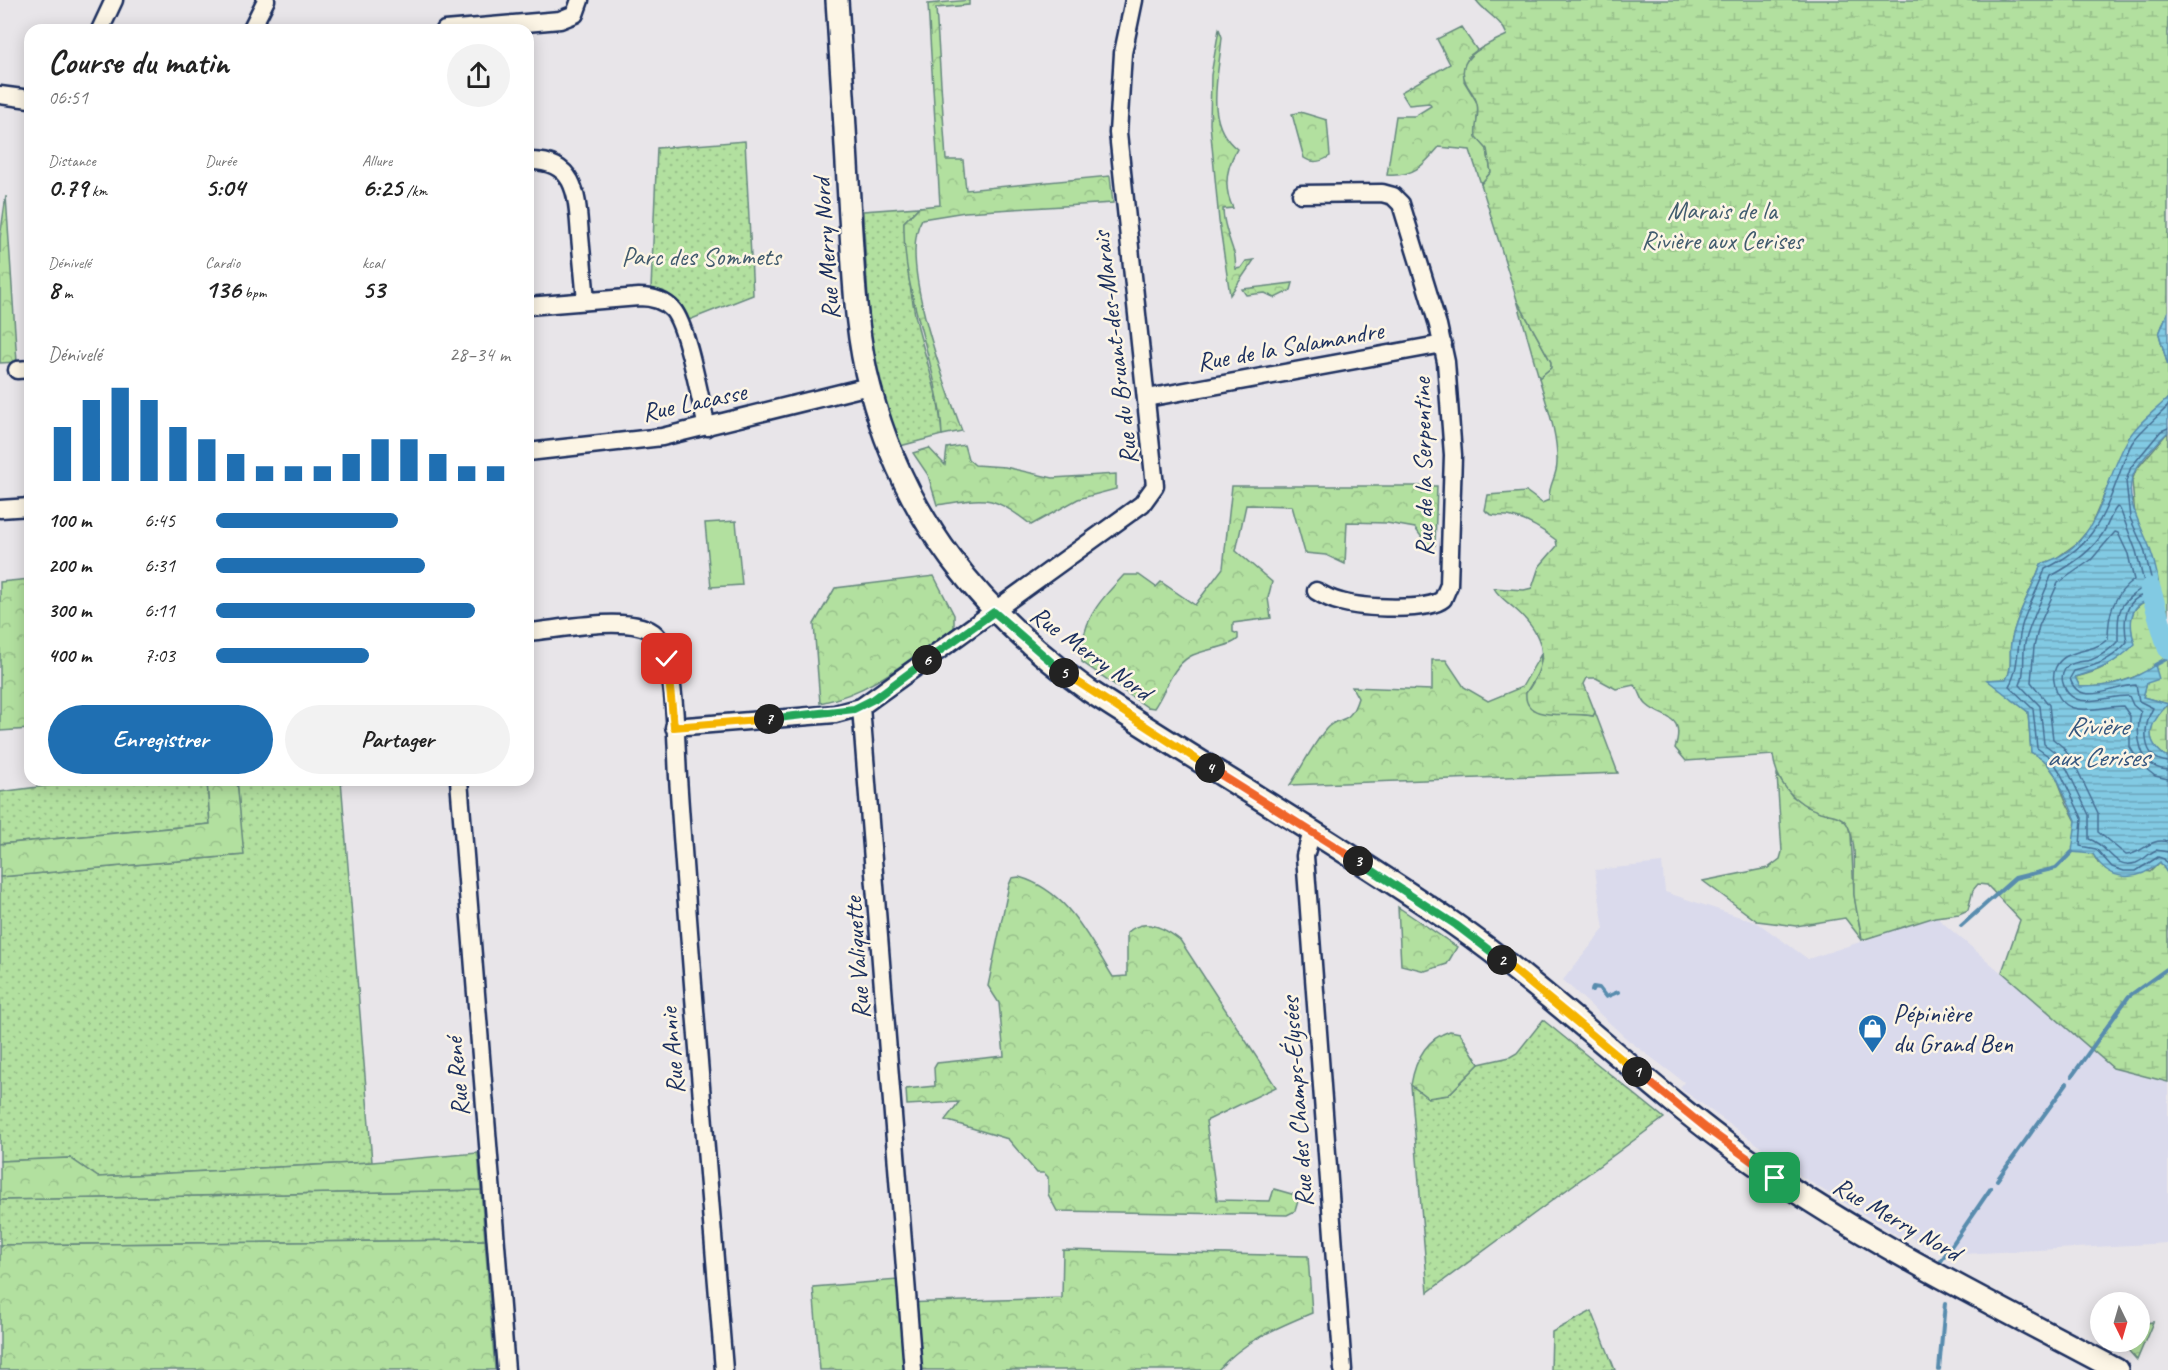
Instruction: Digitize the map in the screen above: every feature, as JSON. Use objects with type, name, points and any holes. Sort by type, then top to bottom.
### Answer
[{"type":"main road","name":"Rue Merry Nord","points":[[837,0],[854,278],[860,339],[869,386],[891,454],[923,518],[956,567],[994,612],[1039,653],[1088,690],[1312,832],[1485,946],[1678,1107],[1775,1178],[1900,1253],[2117,1370]]},
{"type":"street","points":[[103,24],[114,0]]},
{"type":"street","points":[[255,24],[266,0]]},
{"type":"street","points":[[514,24],[560,20],[574,14],[580,0]]},
{"type":"street","name":"Rue du Bruant-des-Marais","points":[[994,612],[1148,499],[1156,479],[1118,133],[1123,52],[1134,0]]},
{"type":"street","points":[[0,95],[24,98]]},
{"type":"street","points":[[534,161],[543,161],[559,168],[574,188],[586,301]]},
{"type":"street","name":"Rue de la Serpentine","points":[[1301,194],[1382,193],[1398,200],[1404,210],[1443,344],[1453,455],[1450,580],[1446,595],[1435,604],[1425,606],[1359,605],[1340,602],[1316,591]]},
{"type":"street","points":[[534,305],[648,297],[672,309],[681,324],[707,426]]},
{"type":"street","name":"Rue de la Salamandre","points":[[1147,398],[1443,344]]},
{"type":"street","name":"Rue Lacasse","points":[[534,451],[627,442],[707,426],[869,386]]},
{"type":"street","points":[[0,509],[24,507]]},
{"type":"street","points":[[534,632],[632,624],[652,632],[665,649],[674,727],[835,714],[861,707],[994,612]]},
{"type":"street","name":"Rue Valiquette","points":[[861,707],[913,1370]]},
{"type":"street","name":"Rue Annie","points":[[674,727],[724,1370]]},
{"type":"street","name":"Rue René","points":[[459,786],[506,1370]]},
{"type":"street","name":"Rue des Champs-Élysées","points":[[1312,832],[1305,856],[1343,1370]]},
{"type":"shaded area","name":"Pépinière du Grand Ben","points":[[1662,863],[1665,892],[1758,923],[1808,959],[1936,917],[2113,1068],[2168,1082],[2168,1243],[1963,1254],[1938,1239],[1930,1249],[1902,1232],[1899,1236],[1805,1179],[1680,1088],[1684,1082],[1628,1040],[1563,980],[1604,929],[1595,870]]},
{"type":"green space","points":[[969,0],[969,5],[936,8],[946,160],[963,160],[966,190],[1110,176],[1113,203],[965,212],[922,219],[916,238],[915,263],[919,292],[945,385],[962,431],[942,435],[935,382],[909,277],[904,222],[919,207],[940,205],[928,4]]},
{"type":"green space","name":"Marais de la Rivière aux Cerises","points":[[1476,0],[2168,0],[2168,311],[2159,334],[2168,366],[2168,398],[2117,465],[2090,528],[2077,543],[2055,559],[2041,564],[2013,633],[2008,675],[2006,679],[1988,680],[2028,712],[2031,752],[2046,762],[2056,776],[2067,804],[2098,863],[2150,872],[2160,862],[2168,874],[2168,1082],[2113,1068],[2002,972],[2020,920],[1987,885],[1978,884],[1973,890],[1968,910],[1959,914],[1935,917],[1862,940],[1854,895],[1853,842],[1848,826],[1840,818],[1811,808],[1794,797],[1782,783],[1773,755],[1686,761],[1675,748],[1678,729],[1675,723],[1647,705],[1634,685],[1616,689],[1596,678],[1587,678],[1584,684],[1595,712],[1593,716],[1541,713],[1527,703],[1526,693],[1539,669],[1541,648],[1532,628],[1494,588],[1524,590],[1532,588],[1539,567],[1557,546],[1556,540],[1524,520],[1494,515],[1485,510],[1488,495],[1527,492],[1542,503],[1549,500],[1557,468],[1557,452],[1539,378],[1551,368],[1551,362],[1517,300],[1481,184],[1491,172],[1487,149],[1476,137],[1478,108],[1463,74],[1464,65],[1475,52],[1507,35],[1501,25]]},
{"type":"green space","points":[[1461,27],[1477,50],[1468,57],[1464,81],[1478,104],[1476,136],[1487,149],[1491,172],[1481,184],[1470,150],[1439,147],[1417,169],[1404,174],[1387,175],[1396,116],[1415,116],[1431,106],[1429,103],[1409,105],[1401,92],[1450,64],[1437,39]]},
{"type":"green space","points":[[1219,29],[1222,37],[1216,82],[1217,112],[1226,138],[1237,149],[1230,163],[1227,178],[1228,193],[1233,208],[1223,209],[1224,220],[1235,255],[1236,269],[1241,268],[1246,261],[1254,260],[1230,295],[1219,221],[1210,124],[1211,75]]},
{"type":"green space","points":[[1300,112],[1327,120],[1330,156],[1317,162],[1304,158],[1292,114]]},
{"type":"green space","name":"Parc des Sommets","points":[[745,141],[753,295],[689,320],[675,299],[664,292],[651,289],[657,148]]},
{"type":"green space","points":[[6,196],[17,362],[0,363],[0,238]]},
{"type":"green space","points":[[919,207],[904,222],[907,264],[916,318],[936,396],[942,435],[900,446],[874,365],[870,335],[863,211]]},
{"type":"green space","points":[[1293,283],[1291,290],[1275,298],[1265,293],[1246,295],[1242,289]]},
{"type":"green space","points":[[1517,300],[1551,362],[1551,368],[1539,378]]},
{"type":"green space","points":[[2168,432],[2168,704],[2143,697],[2147,683],[2145,672],[2121,682],[2089,687],[2080,687],[2075,677],[2107,665],[2134,644],[2133,613],[2141,604],[2147,601],[2159,613],[2149,547],[2135,516],[2132,481],[2136,470]]},
{"type":"green space","points":[[964,445],[968,459],[975,465],[1005,467],[1053,478],[1116,474],[1116,489],[1078,499],[1031,525],[1006,507],[987,500],[937,505],[928,475],[913,453],[929,448],[945,465],[947,448]]},
{"type":"green space","points":[[1232,486],[1437,486],[1435,545],[1428,546],[1415,528],[1387,523],[1347,522],[1345,564],[1326,555],[1305,553],[1292,506],[1246,505],[1236,551],[1272,582],[1268,598],[1271,618],[1233,623],[1233,632],[1238,634],[1238,639],[1189,657],[1173,673],[1154,708],[1147,707],[1082,662],[1084,635],[1088,624],[1099,604],[1124,575],[1139,575],[1156,587],[1161,582],[1195,605],[1223,568]]},
{"type":"green space","points":[[736,521],[742,585],[711,587],[705,523]]},
{"type":"green space","points":[[934,576],[954,615],[954,628],[874,683],[839,698],[820,703],[814,624],[835,588]]},
{"type":"green space","points":[[24,580],[24,729],[0,731],[0,582]]},
{"type":"green space","points":[[1541,654],[1540,670],[1526,693],[1562,714],[1593,716],[1595,712],[1618,773],[1290,785],[1326,729],[1347,717],[1355,707],[1358,698],[1352,687],[1432,690],[1432,660],[1446,660],[1464,687],[1488,701],[1522,687]]},
{"type":"green space","points":[[2168,705],[2168,758],[2154,745],[2151,732],[2156,718]]},
{"type":"green space","points":[[1777,775],[1792,796],[1808,807],[1838,816],[1847,823],[1851,834],[1854,894],[1862,940],[1845,918],[1796,926],[1757,921],[1703,881],[1768,868],[1780,859],[1782,852]]},
{"type":"green space","points":[[46,786],[207,786],[210,824],[0,844],[0,792]]},
{"type":"green space","points":[[207,786],[238,786],[244,855],[0,877],[0,844],[210,824]]},
{"type":"green space","points":[[237,786],[341,786],[372,1162],[98,1177],[70,1158],[0,1161],[0,877],[243,855]]},
{"type":"green space","points":[[1019,877],[1051,893],[1064,904],[1085,931],[1113,977],[1127,976],[1127,933],[1134,928],[1140,925],[1154,926],[1168,931],[1180,940],[1276,1087],[1206,1121],[1217,1200],[1270,1201],[1274,1189],[1295,1195],[1298,1201],[1295,1211],[1287,1215],[1057,1211],[1048,1194],[1048,1177],[1044,1173],[1037,1173],[1008,1139],[945,1120],[959,1102],[907,1105],[906,1089],[935,1086],[934,1068],[937,1063],[1004,1056],[999,1003],[988,986],[1009,885],[1012,878]]},
{"type":"green space","points":[[1398,907],[1457,947],[1447,964],[1425,971],[1401,965]]},
{"type":"green space","points":[[1543,1020],[1664,1118],[1428,1292],[1411,1085],[1428,1098],[1448,1095],[1479,1064],[1510,1057],[1517,1053]]},
{"type":"green space","points":[[1450,1031],[1460,1033],[1479,1064],[1448,1095],[1428,1098],[1411,1085],[1415,1068],[1428,1045],[1434,1039]]},
{"type":"green space","points":[[478,1153],[481,1190],[0,1200],[0,1161],[70,1158],[98,1177],[372,1162]]},
{"type":"green space","points":[[481,1190],[485,1240],[0,1245],[0,1200]]},
{"type":"green space","points":[[485,1240],[495,1370],[0,1370],[0,1245]]},
{"type":"green space","points":[[1063,1250],[1308,1256],[1312,1313],[1250,1343],[1218,1370],[820,1370],[813,1287],[898,1280],[900,1303],[1062,1298]]},
{"type":"green space","points":[[1592,1311],[1615,1370],[1551,1370],[1552,1332]]},
{"type":"green space","points":[[2130,1352],[2140,1352],[2137,1360]]},
{"type":"water","points":[[2168,311],[2168,366],[2159,334]]},
{"type":"water","name":"Rivière aux Cerises","points":[[2168,398],[2168,432],[2138,466],[2131,480],[2130,490],[2137,519],[2149,546],[2156,571],[2160,597],[2159,614],[2147,601],[2141,604],[2133,613],[2131,625],[2135,644],[2107,665],[2075,677],[2080,687],[2110,685],[2138,676],[2155,665],[2159,679],[2147,683],[2143,697],[2168,704],[2153,725],[2151,738],[2154,745],[2168,758],[2168,874],[2160,862],[2142,874],[2124,876],[2107,870],[2093,854],[2072,852],[2076,820],[2056,776],[2046,762],[2031,752],[2028,712],[1987,680],[2006,679],[2008,675],[2013,633],[2041,564],[2061,555],[2077,543],[2088,529],[2097,513],[2118,459],[2131,435]]},
{"type":"waterway","name":"Rivière aux Cerises","points":[[2150,588],[2168,648]]},
{"type":"waterway","points":[[2155,665],[2168,658]]},
{"type":"waterway","points":[[1961,926],[2015,878],[2056,868],[2072,852]]},
{"type":"waterway","points":[[2072,1076],[2129,996],[2168,968]]},
{"type":"waterway","points":[[1592,991],[1593,987],[1599,988],[1606,997],[1618,992]]},
{"type":"waterway","points":[[1997,1180],[2067,1083]]},
{"type":"waterway","points":[[1941,1261],[1991,1188]]},
{"type":"waterway","points":[[1939,1370],[1945,1303]]},
{"type":"place","name":"Pépinière du Grand Ben","points":[[1872,1054]]},
{"type":"route","points":[[667,659],[674,727],[835,714],[868,703],[994,612],[1039,653],[1088,690],[1413,896],[1485,946],[1678,1107],[1775,1178]]}]
